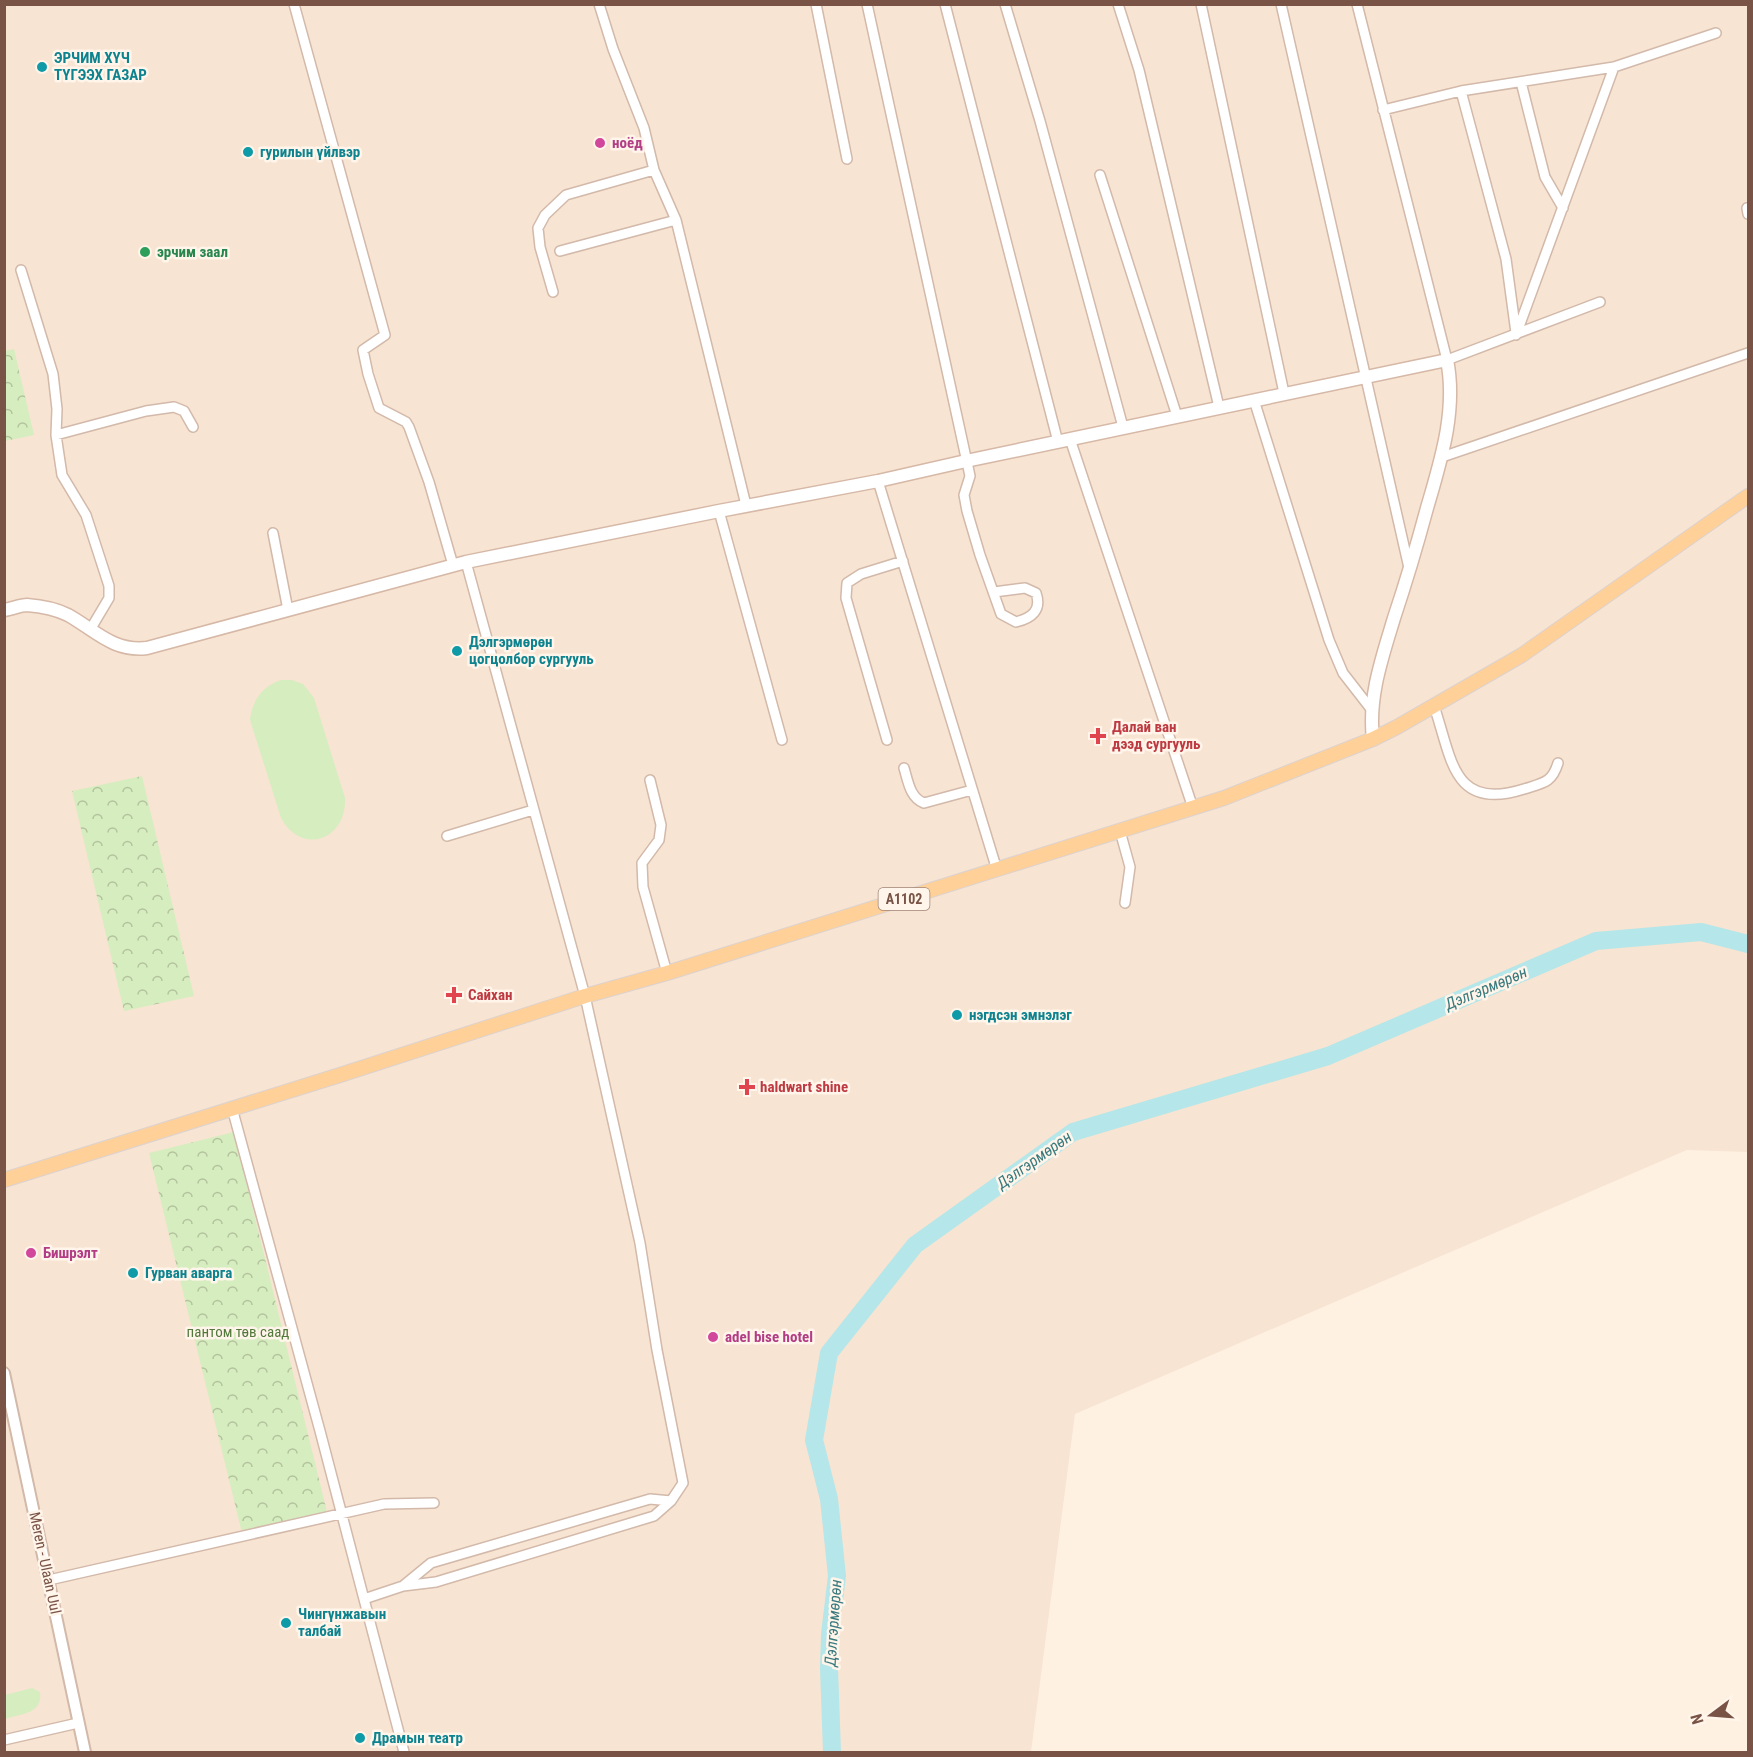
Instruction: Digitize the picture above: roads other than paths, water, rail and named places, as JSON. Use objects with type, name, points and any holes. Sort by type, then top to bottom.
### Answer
[{"type":"main road","points":[[4,610],[25,605],[46,608],[68,615],[121,647],[132,650],[147,648],[460,564],[719,511],[878,482],[966,461],[1447,360],[1451,378],[1451,397],[1442,457],[1410,570],[1380,663],[1371,709],[1373,739]]},
{"type":"main road","name":"A1102","points":[[4,1180],[340,1076],[585,996],[667,973],[1224,798],[1373,739],[1434,706],[1521,655],[1749,496]]},
{"type":"street","points":[[294,4],[385,335],[363,350],[371,383],[379,408],[406,422],[409,427],[460,564],[585,996],[640,1243],[657,1350],[683,1483],[671,1500],[654,1516],[436,1582],[403,1586],[364,1599]]},
{"type":"street","points":[[599,4],[613,49],[644,128],[654,170],[676,220],[746,506]]},
{"type":"street","points":[[816,4],[847,159]]},
{"type":"street","points":[[867,4],[969,476],[964,495],[967,511],[1001,614],[1016,621],[1028,619],[1037,609],[1038,600],[1035,593],[1026,588],[994,592]]},
{"type":"street","points":[[945,4],[1064,440],[1193,808]]},
{"type":"street","points":[[1005,4],[1040,121],[1123,428]]},
{"type":"street","points":[[1118,4],[1139,70],[1219,407]]},
{"type":"street","points":[[1201,4],[1284,393]]},
{"type":"street","points":[[1281,4],[1410,570]]},
{"type":"street","points":[[1357,4],[1447,360],[1600,302]]},
{"type":"street","points":[[1383,110],[1461,92],[1614,67],[1716,33]]},
{"type":"street","points":[[1516,335],[1614,67]]},
{"type":"street","points":[[1521,82],[1545,177],[1563,208]]},
{"type":"street","points":[[1461,92],[1506,259],[1516,335]]},
{"type":"street","points":[[553,292],[540,247],[538,228],[545,215],[566,195],[654,170]]},
{"type":"street","points":[[1100,175],[1177,416]]},
{"type":"street","points":[[560,250],[676,220]]},
{"type":"street","points":[[21,270],[53,374],[57,409],[56,435],[62,474],[86,515],[109,586],[109,598],[90,630]]},
{"type":"street","points":[[1442,457],[1749,353]]},
{"type":"street","points":[[1254,400],[1329,640],[1343,673],[1371,709]]},
{"type":"street","points":[[56,435],[146,411],[174,406],[184,411],[193,427]]},
{"type":"street","points":[[878,482],[997,870]]},
{"type":"street","points":[[719,511],[782,740]]},
{"type":"street","points":[[273,533],[288,610]]},
{"type":"street","points":[[887,740],[846,598],[847,583],[861,574],[903,561]]},
{"type":"street","points":[[1434,706],[1458,777],[1464,784],[1478,792],[1491,795],[1506,794],[1547,782],[1555,774],[1558,763]]},
{"type":"street","points":[[904,768],[917,801],[924,803],[972,790]]},
{"type":"street","points":[[650,780],[661,825],[658,840],[642,863],[643,887],[667,973]]},
{"type":"street","points":[[447,836],[533,810]]},
{"type":"street","points":[[1120,831],[1130,867],[1125,903]]},
{"type":"street","points":[[232,1108],[404,1752]]},
{"type":"street","name":"Meren - Ulaan Uul","points":[[4,1373],[85,1752]]},
{"type":"street","points":[[403,1586],[431,1563],[650,1499],[671,1500]]},
{"type":"street","points":[[49,1580],[384,1504],[434,1503]]},
{"type":"street","points":[[4,1740],[78,1723]]},
{"type":"waterway","name":"Дэлгэрмөрөн","points":[[832,1752],[829,1668],[830,1634],[837,1576],[829,1499],[814,1440],[829,1353],[915,1245],[1073,1132],[1328,1056],[1596,941],[1701,932],[1748,944]]},
{"type":"place","name":"ЭРЧИМ ХҮЧ ТҮГЭЭХ ГАЗАР","points":[[42,67]]},
{"type":"place","name":"ноёд","points":[[600,143]]},
{"type":"place","name":"гурилын үйлвэр","points":[[248,152]]},
{"type":"place","name":"эрчим заал","points":[[145,252]]},
{"type":"place","name":"Дэлгэрмөрөн цогцолбор сургууль","points":[[457,651]]},
{"type":"place","name":"Далай ван дээд сургууль","points":[[1098,736]]},
{"type":"place","name":"Сайхан","points":[[454,995]]},
{"type":"place","name":"нэгдсэн эмнэлэг","points":[[957,1015]]},
{"type":"place","name":"haldwart shine","points":[[747,1087]]},
{"type":"place","name":"Бишрэлт","points":[[31,1253]]},
{"type":"place","name":"Гурван аварга","points":[[133,1273]]},
{"type":"place","name":"adel bise hotel","points":[[713,1337]]},
{"type":"place","name":"Чингүнжавын талбай","points":[[286,1623]]},
{"type":"place","name":"Драмын театр","points":[[360,1738]]},
{"type":"park label","name":"пантом төв саад","points":[[238,1332]]}]
